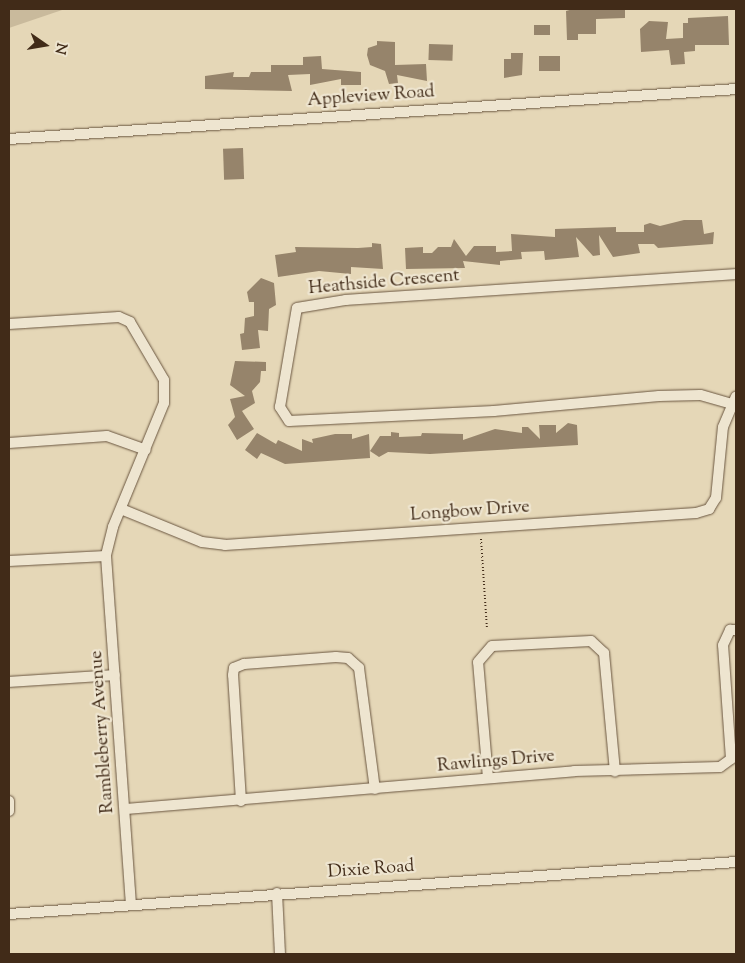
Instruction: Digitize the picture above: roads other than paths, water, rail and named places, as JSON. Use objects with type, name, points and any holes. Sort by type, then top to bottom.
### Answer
[{"type":"street","name":"Appleview Road","points":[[9,139],[736,89]]},
{"type":"street","name":"Heathside Crescent","points":[[734,400],[700,395],[659,396],[494,411],[289,421],[280,407],[298,308],[346,300],[736,274]]},
{"type":"street","name":"Rambleberry Avenue","points":[[9,324],[119,317],[130,322],[164,380],[164,403],[121,509],[106,556],[126,809],[131,904]]},
{"type":"street","name":"Longbow Drive","points":[[121,509],[202,542],[226,545],[696,513],[709,509],[716,498],[723,427],[734,400]]},
{"type":"street","points":[[9,443],[108,436],[146,450]]},
{"type":"street","points":[[9,561],[106,556]]},
{"type":"street","name":"Rawlings Drive","points":[[126,809],[241,801],[488,778],[615,771],[689,770],[720,767],[731,759],[723,645],[730,630],[736,630]]},
{"type":"street","points":[[488,778],[478,662],[492,646],[510,645],[592,641],[604,653],[615,771]]},
{"type":"street","points":[[241,801],[233,675],[234,668],[244,664],[336,657],[348,658],[359,668],[375,789]]},
{"type":"street","points":[[9,682],[115,675]]},
{"type":"street","points":[[9,801],[9,811]]},
{"type":"street","name":"Dixie Road","points":[[9,914],[277,893],[736,862]]},
{"type":"street","points":[[277,893],[280,954]]}]
